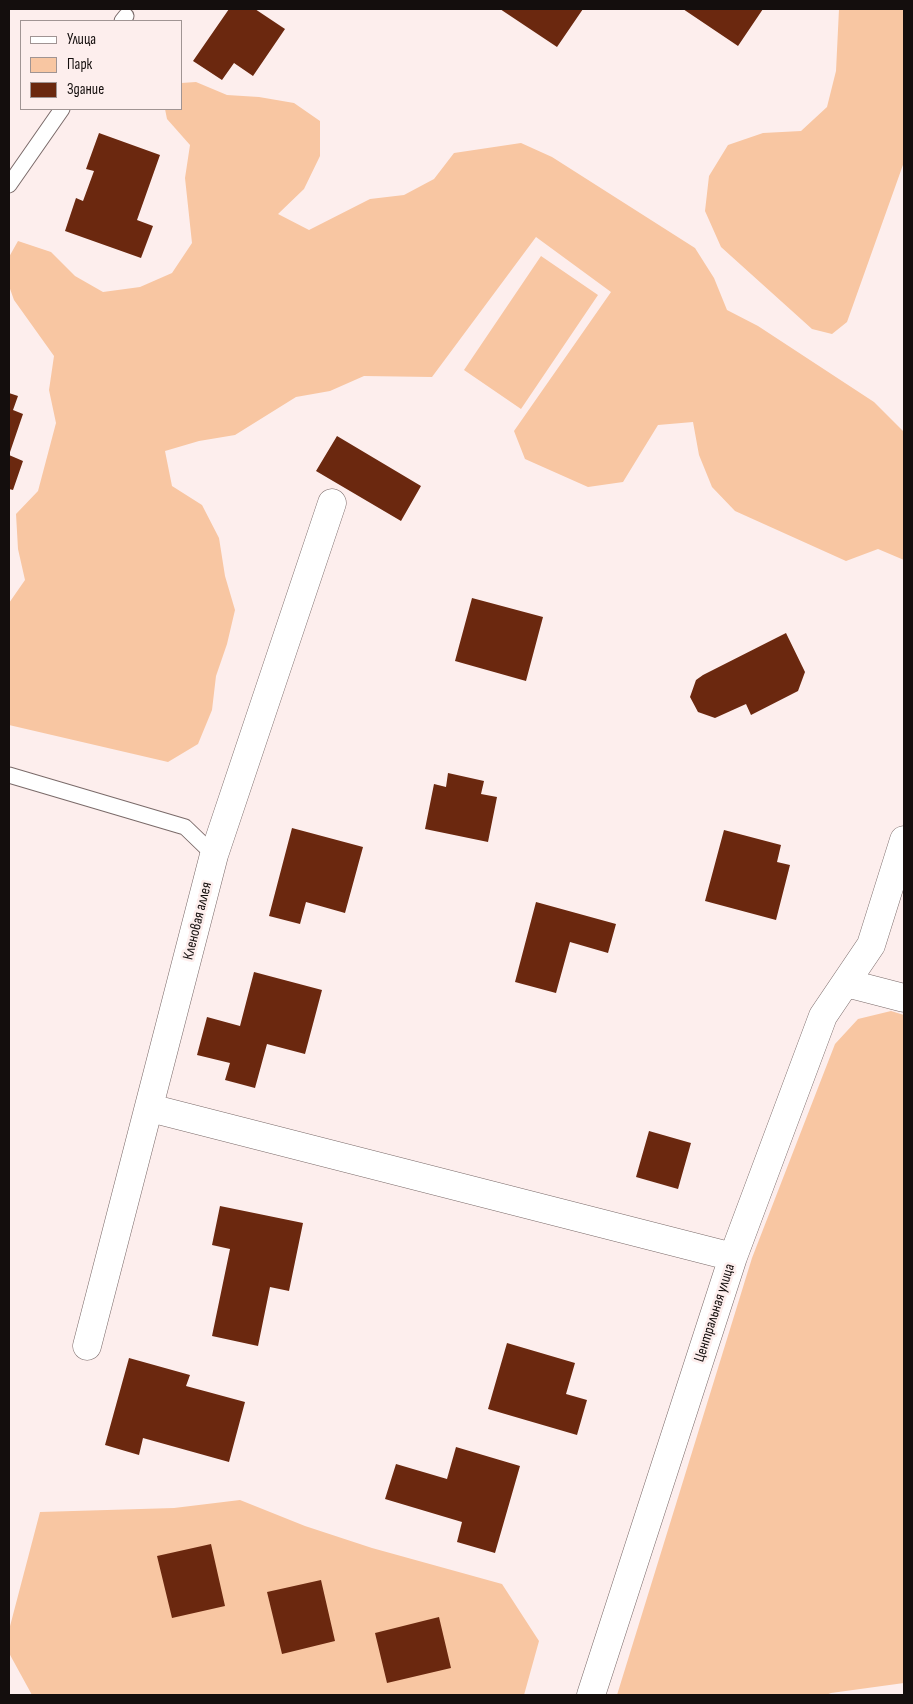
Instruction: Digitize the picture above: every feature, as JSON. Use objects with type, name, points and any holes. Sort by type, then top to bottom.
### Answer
[{"type":"street","name":"Кленовая аллея","points":[[87,1346],[214,855],[332,503]]},
{"type":"street","name":"Центральная улица","points":[[591,1695],[734,1257],[823,1016],[871,945],[904,840]]},
{"type":"street","points":[[846,982],[904,998]]},
{"type":"street","points":[[150,1108],[734,1257]]},
{"type":"lane","points":[[9,185],[61,110]]},
{"type":"lane","points":[[9,775],[185,827],[214,855]]},
{"type":"green space","points":[[839,9],[904,9],[904,162],[847,322],[832,334],[812,329],[721,247],[705,211],[709,176],[728,145],[763,133],[801,131],[827,107],[836,71]]},
{"type":"green space","points":[[196,82],[227,95],[259,97],[294,103],[320,121],[320,156],[304,189],[278,214],[309,230],[370,199],[404,195],[434,179],[454,153],[521,143],[552,157],[695,248],[714,278],[727,310],[758,326],[874,402],[904,432],[904,560],[878,549],[846,561],[735,511],[712,487],[699,455],[693,422],[658,425],[623,482],[588,487],[525,459],[514,431],[611,292],[536,237],[432,377],[364,376],[330,391],[296,397],[235,435],[199,441],[165,451],[172,486],[202,505],[219,538],[225,576],[235,610],[227,644],[216,676],[212,710],[198,744],[168,762],[9,725],[9,603],[25,580],[18,549],[16,514],[38,491],[56,423],[49,390],[54,356],[14,300],[9,286],[9,257],[18,241],[51,252],[75,276],[103,292],[140,287],[172,273],[192,243],[185,178],[190,145],[167,119],[165,110],[182,110],[182,83]]},
{"type":"green space","points":[[541,256],[598,295],[521,409],[464,370]]},
{"type":"green space","points":[[891,1011],[904,1015],[904,1683],[826,1695],[617,1695],[752,1258],[835,1044],[858,1019]]},
{"type":"green space","points":[[240,1500],[305,1526],[372,1548],[502,1584],[539,1641],[524,1695],[32,1695],[9,1653],[9,1630],[40,1512],[174,1508]]},
{"type":"building","points":[[229,9],[255,9],[285,29],[253,76],[234,63],[222,80],[193,61]]},
{"type":"building","points":[[500,9],[583,9],[557,47]]},
{"type":"building","points":[[683,9],[763,9],[738,46]]},
{"type":"building","points":[[99,133],[160,155],[137,220],[153,226],[141,258],[65,231],[76,198],[83,201],[94,171],[86,169]]},
{"type":"building","points":[[9,393],[18,396],[13,410],[23,414],[9,455]]},
{"type":"building","points":[[337,436],[421,486],[401,521],[316,471]]},
{"type":"building","points":[[9,455],[23,461],[13,490],[9,489]]},
{"type":"building","points":[[472,598],[543,617],[526,681],[455,661]]},
{"type":"building","points":[[786,633],[805,672],[798,691],[751,715],[746,704],[715,718],[698,712],[690,697],[696,680]]},
{"type":"building","points":[[448,773],[484,781],[481,794],[497,797],[488,842],[425,829],[434,784],[446,787]]},
{"type":"building","points":[[292,828],[363,847],[345,913],[306,902],[300,924],[269,916]]},
{"type":"building","points":[[724,830],[781,845],[777,862],[790,865],[776,920],[705,901]]},
{"type":"building","points":[[536,902],[616,924],[608,953],[570,942],[556,993],[515,982]]},
{"type":"building","points":[[254,972],[322,990],[305,1054],[267,1044],[255,1088],[225,1080],[230,1063],[197,1055],[207,1017],[240,1026]]},
{"type":"building","points":[[649,1131],[691,1143],[678,1189],[636,1177]]},
{"type":"building","points":[[220,1206],[303,1223],[289,1291],[270,1287],[258,1346],[212,1336],[230,1249],[212,1245]]},
{"type":"building","points":[[507,1343],[575,1363],[566,1394],[587,1400],[577,1435],[488,1409]]},
{"type":"building","points":[[129,1358],[190,1375],[186,1386],[245,1402],[229,1462],[143,1438],[139,1455],[105,1445]]},
{"type":"building","points":[[456,1447],[520,1466],[495,1553],[457,1542],[462,1522],[385,1499],[396,1464],[447,1479]]},
{"type":"building","points":[[211,1544],[225,1606],[172,1618],[157,1556]]},
{"type":"building","points":[[321,1580],[335,1641],[282,1654],[267,1592]]},
{"type":"building","points":[[439,1617],[451,1668],[387,1683],[375,1633]]}]
